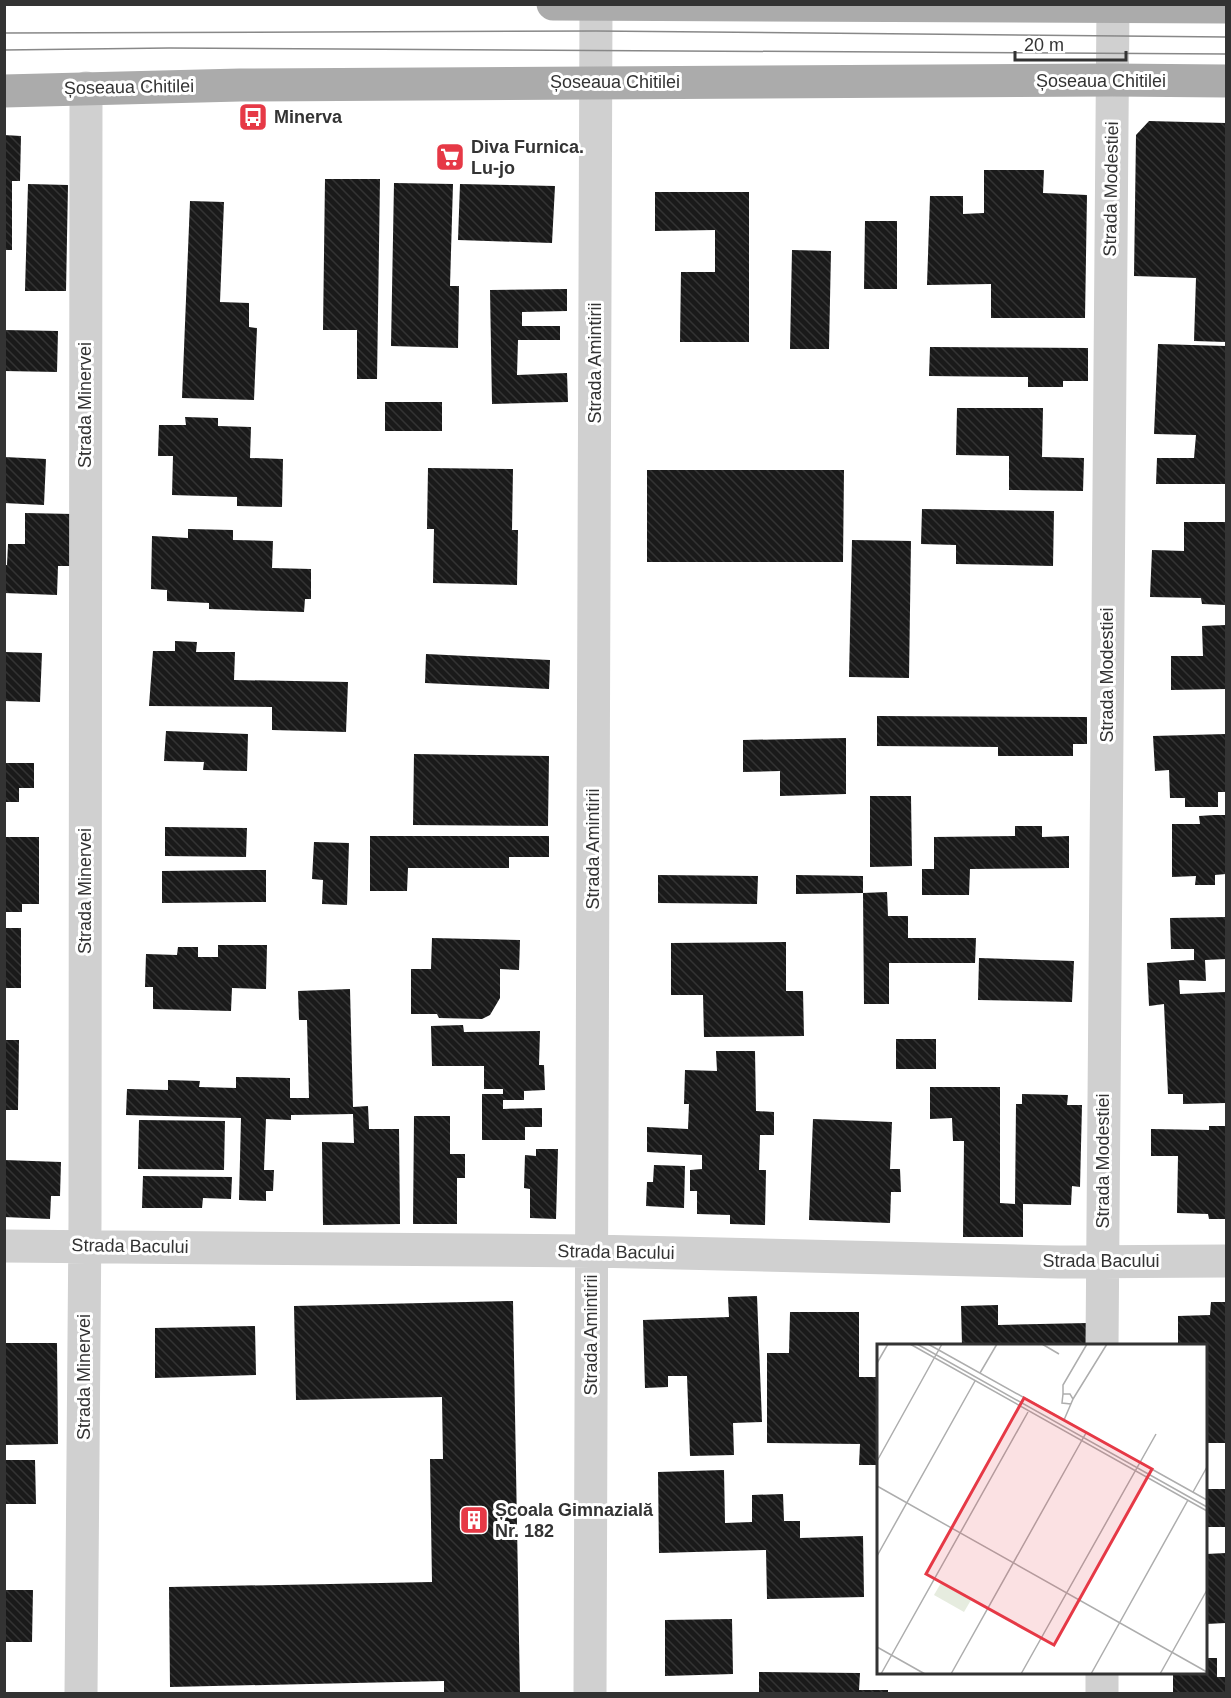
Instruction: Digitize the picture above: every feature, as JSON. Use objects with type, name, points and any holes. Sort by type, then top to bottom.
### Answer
[{"type":"main road","points":[[553,4],[1227,7]]},
{"type":"main road","name":"Șoseaua Chitilei","points":[[4,91],[595,82],[1227,81]]},
{"type":"street","name":"Strada Amintirii","points":[[590,1694],[596,5]]},
{"type":"street","name":"Strada Modestiei","points":[[1102,1344],[1113,6]]},
{"type":"street","name":"Strada Minervei","points":[[81,1694],[85,1246],[86,88]]},
{"type":"street","name":"Strada Bacului","points":[[4,1246],[592,1251],[1059,1262],[1227,1261]]},
{"type":"street","points":[[1102,1674],[1102,1694]]},
{"type":"building","points":[[1149,121],[1226,123],[1226,342],[1194,341],[1196,278],[1134,276],[1136,135]]},
{"type":"building","points":[[4,135],[21,136],[20,181],[12,181],[12,250],[4,250]]},
{"type":"building","points":[[984,170],[1044,170],[1043,193],[1087,195],[1085,318],[991,318],[991,284],[927,285],[930,196],[963,196],[963,214],[984,213]]},
{"type":"building","points":[[325,179],[380,179],[377,379],[357,379],[357,330],[323,330]]},
{"type":"building","points":[[394,183],[453,184],[450,286],[459,286],[458,348],[391,346]]},
{"type":"building","points":[[28,184],[68,185],[66,291],[25,291]]},
{"type":"building","points":[[460,184],[555,186],[552,243],[458,240]]},
{"type":"building","points":[[655,192],[749,192],[749,342],[680,342],[681,272],[715,272],[715,230],[655,231]]},
{"type":"building","points":[[190,201],[224,202],[220,302],[249,303],[249,327],[257,328],[254,400],[182,398]]},
{"type":"building","points":[[865,221],[897,221],[897,289],[864,289]]},
{"type":"building","points":[[792,250],[831,251],[829,349],[790,349]]},
{"type":"building","points":[[567,289],[567,311],[522,312],[522,326],[560,326],[560,340],[518,340],[517,375],[567,373],[568,402],[492,404],[490,290]]},
{"type":"building","points":[[4,330],[58,331],[57,372],[4,371]]},
{"type":"building","points":[[1158,344],[1226,346],[1226,484],[1156,484],[1157,458],[1194,458],[1196,435],[1154,434]]},
{"type":"building","points":[[930,347],[1088,348],[1088,381],[1063,381],[1063,387],[1028,387],[1028,377],[929,376]]},
{"type":"building","points":[[385,402],[442,402],[442,431],[385,431]]},
{"type":"building","points":[[957,408],[1043,408],[1042,457],[1084,458],[1083,491],[1009,490],[1009,456],[956,455]]},
{"type":"building","points":[[185,417],[218,418],[218,426],[251,427],[250,458],[283,459],[282,507],[237,506],[237,497],[172,495],[173,456],[158,456],[159,425],[186,425]]},
{"type":"building","points":[[4,457],[46,459],[44,505],[4,503]]},
{"type":"building","points":[[428,468],[513,469],[512,530],[518,530],[517,585],[433,583],[434,529],[427,529]]},
{"type":"building","points":[[647,470],[844,470],[843,562],[647,562]]},
{"type":"building","points":[[922,509],[1054,511],[1053,566],[956,564],[956,545],[921,544]]},
{"type":"building","points":[[25,513],[73,514],[72,566],[58,566],[57,595],[4,593],[4,565],[7,565],[8,544],[25,544]]},
{"type":"building","points":[[1184,522],[1226,522],[1226,605],[1202,604],[1201,598],[1150,597],[1152,550],[1184,551]]},
{"type":"building","points":[[188,529],[233,530],[233,540],[273,541],[272,568],[311,569],[311,599],[305,599],[304,612],[209,609],[209,603],[167,601],[167,590],[151,589],[152,536],[188,538]]},
{"type":"building","points":[[852,540],[911,541],[909,678],[849,677]]},
{"type":"building","points":[[1226,625],[1226,689],[1171,690],[1171,656],[1203,656],[1202,626]]},
{"type":"building","points":[[175,641],[197,642],[196,652],[235,652],[234,680],[348,682],[346,732],[272,730],[272,707],[149,706],[153,651],[175,651]]},
{"type":"building","points":[[4,652],[42,653],[40,702],[4,701]]},
{"type":"building","points":[[426,654],[550,660],[549,689],[425,683]]},
{"type":"building","points":[[877,716],[1087,717],[1087,744],[1073,744],[1073,756],[998,756],[998,747],[877,746]]},
{"type":"building","points":[[166,731],[248,734],[247,771],[203,770],[204,762],[164,761]]},
{"type":"building","points":[[1226,734],[1226,792],[1218,792],[1218,807],[1185,807],[1185,798],[1170,798],[1169,770],[1155,771],[1153,736]]},
{"type":"building","points":[[846,738],[846,794],[780,796],[780,771],[743,772],[743,740]]},
{"type":"building","points":[[414,754],[549,756],[548,826],[413,825]]},
{"type":"building","points":[[4,763],[34,763],[34,788],[19,788],[19,802],[4,802]]},
{"type":"building","points":[[870,796],[911,796],[912,866],[870,867]]},
{"type":"building","points":[[1226,815],[1226,874],[1215,875],[1215,885],[1195,885],[1196,876],[1172,877],[1172,824],[1200,824],[1199,816]]},
{"type":"building","points":[[1015,826],[1042,826],[1042,837],[1069,836],[1069,868],[970,869],[969,895],[922,895],[922,869],[934,869],[934,837],[1015,836]]},
{"type":"building","points":[[165,827],[247,828],[246,857],[165,856]]},
{"type":"building","points":[[370,836],[549,836],[549,857],[509,857],[509,868],[408,868],[407,891],[370,891]]},
{"type":"building","points":[[4,837],[39,837],[39,904],[22,904],[22,912],[4,912]]},
{"type":"building","points":[[314,842],[349,843],[347,905],[322,904],[323,880],[312,879]]},
{"type":"building","points":[[266,870],[266,902],[162,903],[162,871]]},
{"type":"building","points":[[658,875],[758,876],[757,904],[658,903]]},
{"type":"building","points":[[796,875],[863,876],[863,893],[796,894]]},
{"type":"building","points":[[887,892],[888,916],[908,916],[908,938],[976,938],[975,963],[889,963],[889,1004],[864,1004],[863,893]]},
{"type":"building","points":[[1226,917],[1226,959],[1205,960],[1206,981],[1179,980],[1180,994],[1226,992],[1226,1103],[1183,1104],[1183,1094],[1168,1094],[1164,1004],[1149,1006],[1147,963],[1194,960],[1194,949],[1171,949],[1170,918]]},
{"type":"building","points":[[4,928],[21,928],[21,988],[4,988]]},
{"type":"building","points":[[432,938],[520,940],[519,970],[500,969],[500,998],[490,1015],[482,1019],[439,1018],[437,1014],[411,1014],[411,969],[431,969]]},
{"type":"building","points":[[786,942],[786,991],[803,991],[804,1036],[704,1037],[703,995],[671,995],[671,943]]},
{"type":"building","points":[[218,945],[267,945],[266,989],[232,988],[231,1011],[153,1009],[153,987],[145,987],[146,954],[177,955],[178,947],[198,947],[198,957],[218,957]]},
{"type":"building","points":[[979,958],[1074,961],[1072,1002],[978,1000]]},
{"type":"building","points":[[350,989],[353,1107],[368,1106],[369,1129],[399,1129],[400,1224],[323,1225],[322,1142],[354,1143],[353,1114],[291,1115],[291,1120],[266,1119],[264,1170],[274,1170],[273,1191],[266,1191],[266,1201],[239,1200],[241,1118],[126,1115],[127,1089],[168,1090],[168,1080],[200,1081],[199,1087],[236,1088],[236,1077],[290,1078],[290,1098],[309,1098],[307,1020],[299,1020],[298,991]]},
{"type":"building","points":[[463,1025],[464,1032],[540,1031],[539,1065],[544,1065],[545,1090],[524,1091],[524,1100],[503,1100],[503,1109],[542,1108],[542,1127],[525,1127],[525,1140],[482,1140],[482,1094],[503,1094],[503,1089],[484,1089],[484,1066],[432,1066],[431,1026]]},
{"type":"building","points":[[896,1039],[936,1039],[936,1069],[896,1069]]},
{"type":"building","points":[[4,1040],[19,1040],[18,1110],[4,1110]]},
{"type":"building","points":[[716,1051],[755,1051],[756,1111],[774,1112],[774,1135],[760,1135],[759,1170],[766,1170],[765,1225],[730,1224],[730,1215],[697,1214],[697,1191],[690,1191],[690,1170],[702,1169],[702,1155],[647,1152],[647,1127],[688,1129],[689,1104],[684,1104],[685,1070],[717,1071]]},
{"type":"building","points":[[930,1087],[1000,1087],[1000,1203],[1015,1204],[1016,1104],[1022,1104],[1022,1094],[1068,1095],[1067,1105],[1082,1105],[1080,1187],[1072,1186],[1071,1205],[1023,1204],[1023,1237],[963,1237],[964,1141],[953,1141],[952,1118],[930,1119]]},
{"type":"building","points":[[414,1116],[450,1116],[450,1154],[465,1154],[465,1178],[457,1178],[457,1224],[413,1224]]},
{"type":"building","points":[[813,1119],[892,1122],[890,1169],[900,1169],[901,1192],[891,1192],[890,1223],[809,1220]]},
{"type":"building","points":[[139,1120],[225,1121],[224,1170],[138,1169]]},
{"type":"building","points":[[1209,1126],[1226,1126],[1226,1219],[1209,1219],[1208,1214],[1177,1213],[1178,1156],[1151,1156],[1151,1129],[1209,1130]]},
{"type":"building","points":[[536,1149],[558,1149],[556,1219],[530,1218],[530,1189],[524,1188],[525,1155],[536,1156]]},
{"type":"building","points":[[4,1160],[61,1162],[60,1196],[51,1196],[50,1219],[4,1217]]},
{"type":"building","points":[[654,1165],[685,1166],[684,1208],[646,1206],[647,1182],[653,1182]]},
{"type":"building","points":[[143,1176],[232,1177],[231,1199],[203,1198],[202,1208],[142,1208]]},
{"type":"building","points":[[757,1296],[762,1422],[733,1423],[734,1455],[690,1456],[687,1376],[668,1376],[668,1387],[645,1388],[643,1320],[729,1317],[728,1297]]},
{"type":"building","name":"Școala Gimnazială Nr. 182","points":[[513,1301],[520,1694],[444,1694],[444,1681],[170,1687],[169,1587],[432,1582],[430,1459],[443,1459],[442,1397],[296,1400],[294,1306]]},
{"type":"building","points":[[1211,1302],[1226,1302],[1226,1443],[1207,1443],[1207,1344],[1178,1344],[1178,1316],[1210,1315]]},
{"type":"building","points":[[998,1305],[998,1325],[1088,1323],[1089,1344],[962,1344],[961,1306]]},
{"type":"building","points":[[790,1312],[859,1312],[859,1377],[877,1377],[877,1465],[859,1465],[860,1444],[767,1443],[767,1353],[789,1353]]},
{"type":"building","points":[[255,1326],[256,1375],[155,1378],[155,1328]]},
{"type":"building","points":[[4,1343],[57,1343],[58,1444],[4,1445]]},
{"type":"building","points":[[4,1460],[35,1460],[36,1504],[4,1504]]},
{"type":"building","points":[[724,1470],[725,1523],[752,1522],[752,1495],[783,1494],[784,1521],[800,1521],[800,1538],[863,1536],[864,1597],[767,1599],[766,1550],[659,1553],[658,1472]]},
{"type":"building","points":[[1207,1489],[1226,1489],[1226,1527],[1207,1527]]},
{"type":"building","points":[[1226,1553],[1226,1623],[1207,1624],[1207,1554]]},
{"type":"building","points":[[4,1590],[33,1590],[32,1642],[4,1642]]},
{"type":"building","points":[[732,1619],[733,1674],[665,1676],[665,1620]]},
{"type":"building","points":[[1207,1658],[1217,1658],[1217,1677],[1226,1677],[1226,1694],[1173,1694],[1173,1674],[1207,1674]]},
{"type":"building","points":[[759,1672],[860,1673],[859,1690],[888,1690],[888,1694],[759,1694]]},
{"type":"tram line","points":[[4,33],[596,31],[1226,37]]},
{"type":"tram line","points":[[4,50],[169,48],[1226,54]]},
{"type":"place","name":"Minerva","points":[[253,117]]},
{"type":"place","name":"Diva Furnica. Lu-jo","points":[[450,157]]},
{"type":"place","name":"Școala Gimnazială Nr. 182","points":[[474,1520]]}]
